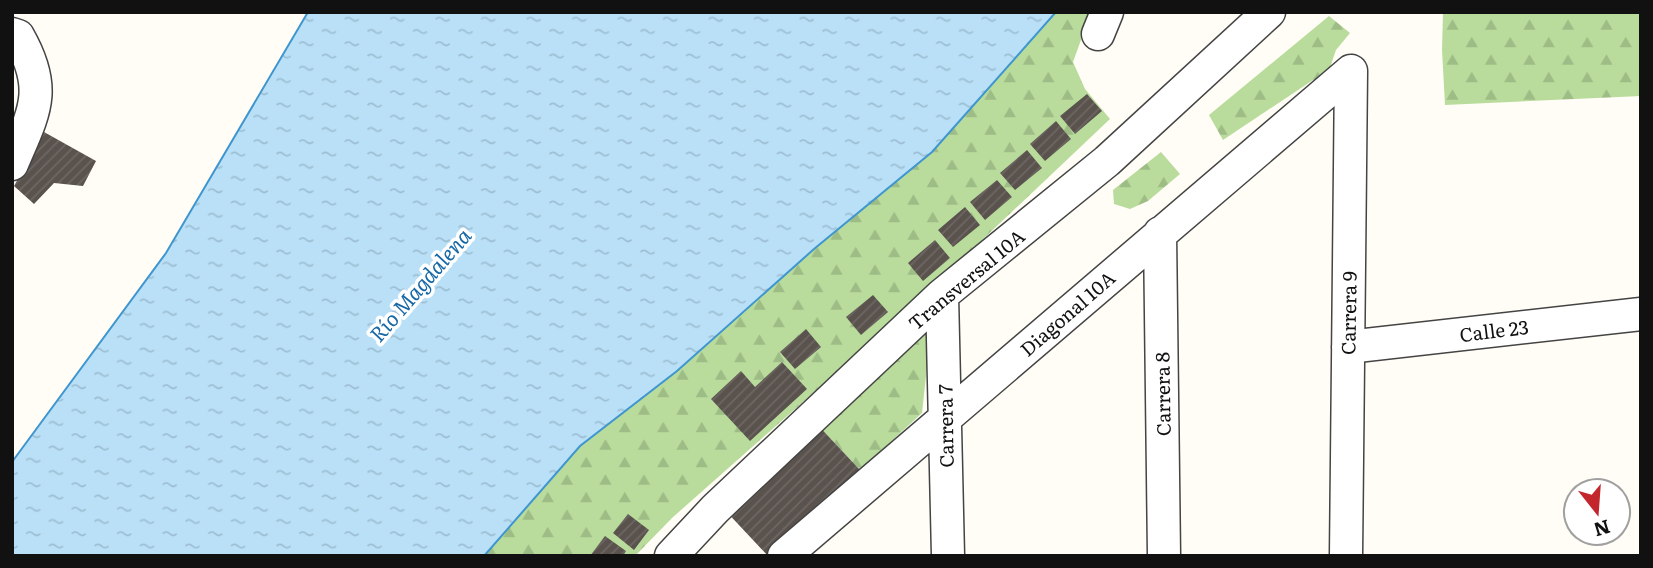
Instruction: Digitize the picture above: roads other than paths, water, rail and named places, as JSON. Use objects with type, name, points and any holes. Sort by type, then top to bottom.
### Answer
[{"type":"street","name":"Transversal 10A","points":[[671,556],[715,509],[942,295],[1107,161],[1269,12]]},
{"type":"street","points":[[12,34],[18,36],[31,58],[37,83],[34,110],[12,164]]},
{"type":"street","name":"Diagonal 10A","points":[[784,556],[1351,71]]},
{"type":"street","name":"Carrera 9","points":[[1346,556],[1351,71]]},
{"type":"street","name":"Carrera 8","points":[[1160,233],[1164,556]]},
{"type":"street","name":"Carrera 7","points":[[942,295],[948,556]]},
{"type":"street","name":"Calle 23","points":[[1348,347],[1641,314]]},
{"type":"water","name":"Río Magdalena","points":[[308,12],[1056,12],[932,152],[814,249],[677,371],[580,446],[484,556],[12,556],[12,462],[166,253]]}]
